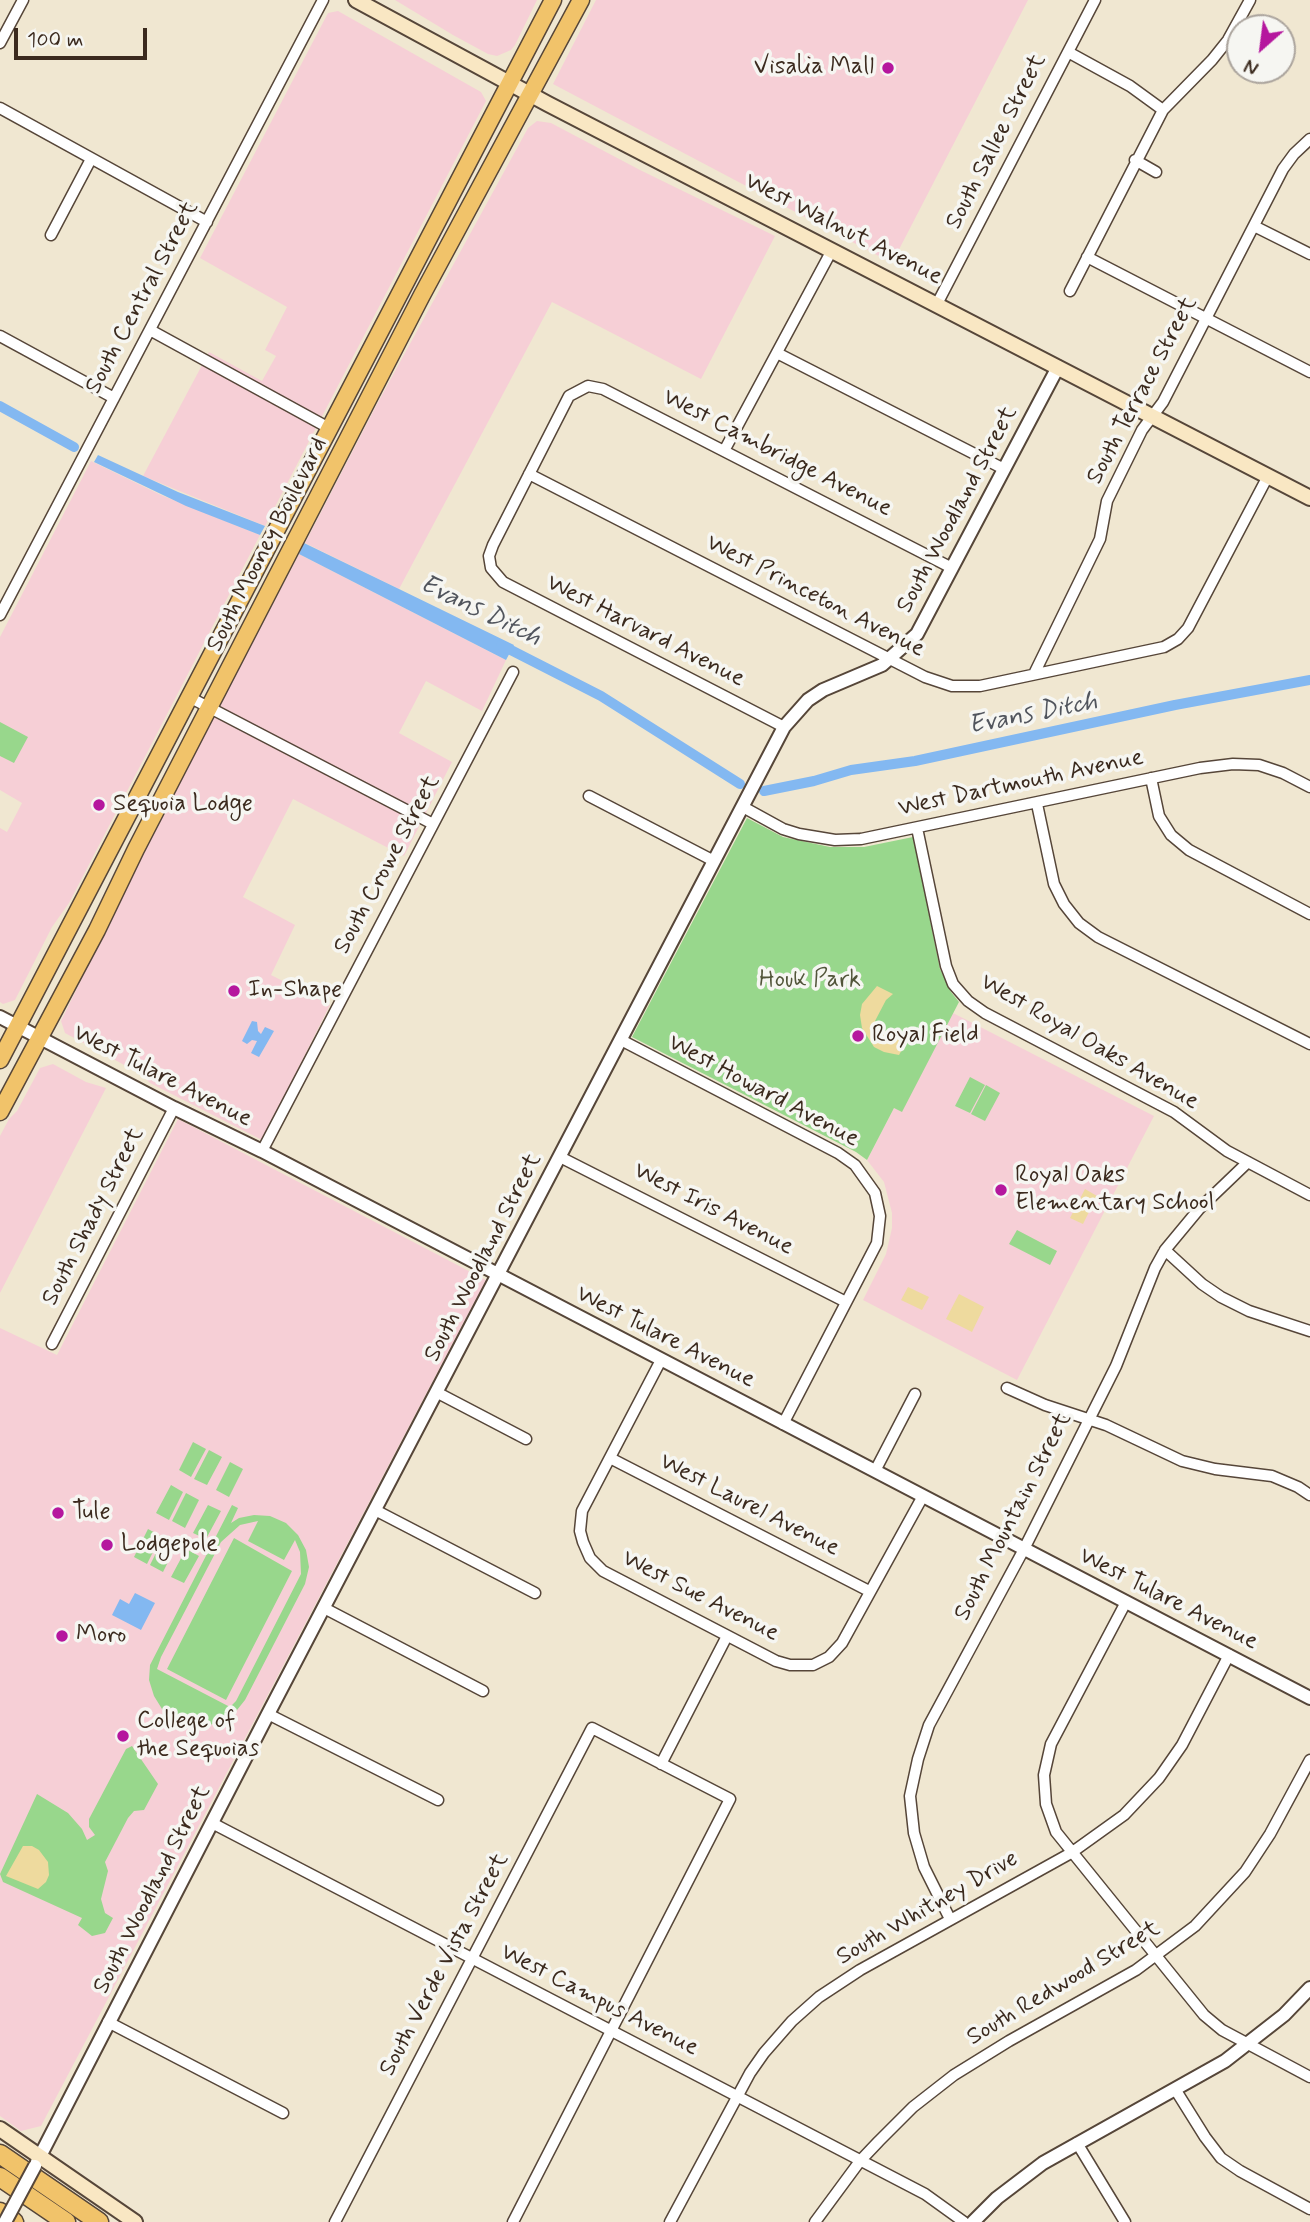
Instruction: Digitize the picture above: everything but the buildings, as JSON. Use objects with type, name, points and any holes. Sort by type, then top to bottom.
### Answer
[{"type":"highway","points":[[0,2154],[99,2222]]},
{"type":"highway","points":[[0,2177],[66,2222]]},
{"type":"highway","points":[[0,2212],[14,2222]]},
{"type":"main road","name":"West Walnut Avenue","points":[[356,0],[531,95],[1310,498]]},
{"type":"main road","name":"South Mooney Boulevard","points":[[0,1060],[553,0]]},
{"type":"main road","name":"South Mooney Boulevard","points":[[0,1112],[433,274],[581,0]]},
{"type":"main road","points":[[351,433],[346,418],[387,334],[400,291]]},
{"type":"main road","points":[[272,587],[300,510],[336,440],[335,434],[329,428]]},
{"type":"main road","points":[[0,2129],[37,2161],[135,2222]]},
{"type":"street","points":[[0,43],[23,0]]},
{"type":"street","name":"South Central Street","points":[[0,615],[323,0]]},
{"type":"street","name":"South Sallee Street","points":[[937,304],[1095,0]]},
{"type":"street","points":[[1070,291],[1163,110],[1228,40],[1250,0]]},
{"type":"street","points":[[1068,52],[1130,86],[1163,110]]},
{"type":"street","points":[[0,108],[207,222]]},
{"type":"street","name":"South Terrace Street","points":[[1034,674],[1100,539],[1107,501],[1142,430],[1163,402],[1283,169],[1310,139]]},
{"type":"street","points":[[51,235],[91,159]]},
{"type":"street","points":[[1135,160],[1156,172]]},
{"type":"street","points":[[1254,226],[1310,254]]},
{"type":"street","points":[[724,451],[832,250]]},
{"type":"street","points":[[1087,257],[1310,372]]},
{"type":"street","points":[[150,330],[329,428]]},
{"type":"street","points":[[0,336],[114,398]]},
{"type":"street","points":[[778,353],[1004,469]]},
{"type":"street","name":"South Woodland Street","points":[[2,2222],[37,2161],[784,727],[808,700],[823,690],[874,670],[890,660],[916,634],[1058,367]]},
{"type":"street","name":"West Cambridge Avenue","points":[[529,474],[569,396],[588,386],[603,389],[952,568]]},
{"type":"street","name":"West Harvard Avenue","points":[[529,474],[489,556],[491,568],[503,582],[784,727]]},
{"type":"street","name":"West Princeton Avenue","points":[[529,474],[890,660],[925,677],[952,686],[980,686],[1164,647],[1178,639],[1188,628],[1268,476]]},
{"type":"street","name":"South Crowe Street","points":[[262,1151],[513,673]]},
{"type":"street","points":[[189,697],[433,824]]},
{"type":"street","name":"West Dartmouth Avenue","points":[[743,807],[783,829],[815,838],[861,839],[1222,765],[1259,765],[1283,773],[1310,787]]},
{"type":"street","points":[[1151,778],[1159,816],[1171,835],[1188,850],[1310,914]]},
{"type":"street","points":[[589,796],[714,861]]},
{"type":"street","points":[[1037,804],[1054,884],[1064,904],[1079,923],[1098,937],[1310,1044]]},
{"type":"street","name":"West Royal Oaks Avenue","points":[[917,828],[946,966],[953,984],[968,1001],[985,1013],[1174,1112],[1210,1139],[1310,1195]]},
{"type":"street","name":"West Tulare Avenue","points":[[0,1017],[1310,1698]]},
{"type":"street","name":"West Howard Avenue","points":[[621,1040],[838,1153],[856,1165],[875,1193],[880,1216],[877,1243],[846,1301]]},
{"type":"street","name":"South Shady Street","points":[[52,1344],[174,1108]]},
{"type":"street","name":"West Iris Avenue","points":[[560,1157],[846,1301]]},
{"type":"street","name":"South Mountain Street","points":[[950,1919],[924,1867],[914,1833],[910,1796],[929,1725],[1024,1549],[1115,1366],[1141,1298],[1165,1250],[1199,1209],[1248,1162]]},
{"type":"street","points":[[1165,1250],[1202,1284],[1222,1297],[1249,1311],[1310,1331]]},
{"type":"street","points":[[783,1423],[846,1301]]},
{"type":"street","points":[[610,1458],[661,1360]]},
{"type":"street","points":[[1007,1388],[1045,1405],[1089,1418],[1182,1461],[1215,1469],[1272,1476],[1310,1495]]},
{"type":"street","points":[[438,1393],[526,1440]]},
{"type":"street","points":[[875,1471],[915,1394]]},
{"type":"street","name":"West Sue Avenue","points":[[610,1458],[582,1511],[580,1531],[590,1558],[603,1571],[727,1636],[776,1661],[790,1665],[813,1665],[829,1657],[842,1643],[869,1591]]},
{"type":"street","name":"West Laurel Avenue","points":[[610,1458],[869,1591]]},
{"type":"street","points":[[869,1591],[923,1496]]},
{"type":"street","points":[[375,1510],[535,1593]]},
{"type":"street","points":[[1126,1602],[1051,1744],[1044,1775],[1046,1804],[1056,1832],[1204,2015],[1247,2045],[1310,2077]]},
{"type":"street","points":[[324,1608],[483,1691]]},
{"type":"street","points":[[513,2222],[730,1799],[660,1764],[727,1636]]},
{"type":"street","name":"South Whitney Drive","points":[[670,2222],[737,2096],[764,2053],[792,2021],[818,1997],[860,1970],[1071,1853],[1124,1815],[1159,1778],[1182,1745],[1229,1655]]},
{"type":"street","points":[[268,1714],[438,1800]]},
{"type":"street","name":"South Verde Vista Street","points":[[335,2222],[592,1728],[660,1764]]},
{"type":"street","name":"South Redwood Street","points":[[815,2222],[860,2161],[913,2107],[954,2075],[1136,1970],[1195,1926],[1245,1872],[1270,1834],[1310,1760]]},
{"type":"street","name":"West Campus Avenue","points":[[212,1823],[925,2194],[964,2222]]},
{"type":"street","points":[[973,2222],[998,2198],[1043,2163],[1225,2061],[1284,2015],[1310,1988]]},
{"type":"street","points":[[108,2022],[283,2112]]},
{"type":"street","points":[[1175,2089],[1221,2158],[1310,2209]]},
{"type":"street","points":[[1077,2143],[1125,2222]]},
{"type":"shaded area","points":[[395,0],[537,0],[515,45],[511,50],[497,56],[453,35]]},
{"type":"shaded area","points":[[596,0],[1028,0],[892,263],[553,84]]},
{"type":"shaded area","points":[[338,11],[481,92],[486,101],[265,526],[143,476],[209,352],[262,381],[276,356],[265,350],[287,307],[200,258],[328,13]]},
{"type":"shaded area","points":[[537,121],[551,123],[775,236],[701,379],[552,302],[399,589],[305,543],[376,406],[528,128]]},
{"type":"shaded area","points":[[91,461],[161,495],[260,535],[69,903],[52,927],[15,1000],[3,1004],[0,1002],[0,828],[7,832],[22,803],[0,790],[0,637]]},
{"type":"shaded area","points":[[299,554],[506,660],[482,711],[426,681],[399,733],[452,762],[404,856],[293,799],[243,897],[295,925],[271,975],[330,1005],[262,1140],[150,1083],[141,1074],[65,1033],[61,1021],[150,839]]},
{"type":"shaded area","name":"Royal Oaks Elementary School","points":[[953,1013],[1154,1116],[1017,1380],[863,1300],[886,1254],[892,1228],[892,1213],[884,1182],[867,1160],[894,1108],[902,1111]]},
{"type":"shaded area","points":[[53,1064],[86,1082],[106,1088],[0,1293],[0,1136],[40,1068]]},
{"type":"shaded area","name":"College of the Sequoias","points":[[178,1119],[486,1280],[41,2126],[21,2131],[0,2116],[0,1328],[57,1355]]},
{"type":"green space","points":[[0,722],[28,737],[14,763],[0,756]]},
{"type":"green space","name":"Houk Park","points":[[747,818],[783,837],[830,847],[864,847],[913,837],[940,969],[959,1002],[902,1112],[894,1108],[867,1160],[632,1037]]},
{"type":"green space","points":[[970,1077],[985,1085],[970,1113],[955,1106]]},
{"type":"green space","points":[[986,1085],[1000,1093],[985,1121],[971,1114]]},
{"type":"green space","points":[[1017,1230],[1057,1251],[1050,1265],[1009,1244]]},
{"type":"green space","points":[[193,1442],[206,1449],[191,1477],[179,1470]]},
{"type":"green space","points":[[209,1450],[222,1457],[207,1485],[194,1479]]},
{"type":"green space","points":[[230,1462],[243,1469],[229,1497],[216,1490]]},
{"type":"green space","points":[[171,1485],[183,1492],[169,1520],[156,1513]]},
{"type":"green space","points":[[186,1493],[199,1500],[185,1528],[172,1521]]},
{"type":"green space","points":[[208,1505],[221,1511],[206,1539],[193,1533]]},
{"type":"green space","points":[[232,1505],[238,1508],[231,1523],[254,1515],[270,1516],[286,1523],[298,1535],[306,1550],[309,1567],[305,1584],[245,1700],[237,1710],[223,1721],[206,1726],[189,1725],[174,1719],[162,1709],[154,1696],[149,1680],[150,1665]],"holes":[[[258,1521],[248,1541],[284,1560],[295,1540],[300,1552],[301,1574],[236,1701],[230,1707],[157,1669],[221,1542],[240,1525]]]},
{"type":"green space","points":[[148,1529],[161,1536],[147,1564],[134,1557]]},
{"type":"green space","points":[[164,1537],[177,1544],[163,1572],[150,1565]]},
{"type":"green space","points":[[234,1538],[292,1571],[226,1700],[167,1669]]},
{"type":"green space","points":[[186,1549],[199,1556],[184,1583],[171,1577]]},
{"type":"green space","points":[[132,1746],[158,1784],[144,1810],[134,1811],[128,1818],[105,1862],[108,1871],[101,1899],[105,1913],[113,1918],[105,1933],[92,1936],[78,1925],[82,1918],[3,1882],[0,1874],[37,1794],[68,1813],[82,1829],[87,1840],[95,1835],[89,1827],[89,1819],[126,1749]]},
{"type":"sand","points":[[877,986],[893,994],[886,1000],[875,1021],[878,1027],[900,1039],[908,1039],[899,1055],[874,1047],[862,1028],[862,1004]]},
{"type":"sand","points":[[1085,1189],[1097,1196],[1083,1224],[1070,1218]]},
{"type":"sand","points":[[908,1287],[929,1297],[922,1310],[901,1300]]},
{"type":"sand","points":[[959,1294],[984,1307],[972,1332],[946,1319]]},
{"type":"sand","points":[[23,1846],[32,1846],[39,1850],[48,1862],[49,1875],[38,1889],[6,1876]]},
{"type":"water","points":[[98,455],[178,492],[265,526],[260,535],[186,506],[94,462]]},
{"type":"water","points":[[304,543],[514,645],[506,660],[299,554]]},
{"type":"water","points":[[252,1021],[257,1022],[261,1034],[265,1027],[274,1031],[259,1057],[251,1053],[257,1041],[252,1040],[247,1044],[242,1041]]},
{"type":"water","points":[[135,1593],[155,1603],[141,1630],[112,1615],[120,1599],[129,1604]]},
{"type":"waterway","name":"Evans Ditch","points":[[0,406],[74,447]]},
{"type":"waterway","name":"Evans Ditch","points":[[501,645],[601,696],[740,784]]},
{"type":"waterway","name":"Evans Ditch","points":[[764,791],[851,770],[915,761],[1175,705],[1310,680]]},
{"type":"place","name":"Visalia Mall","points":[[888,68]]},
{"type":"place","name":"Sequoia Lodge","points":[[99,805]]},
{"type":"place","name":"In-Shape","points":[[234,991]]},
{"type":"place","name":"Royal Field","points":[[858,1036]]},
{"type":"place","name":"Royal Oaks Elementary School","points":[[1001,1190]]},
{"type":"place","name":"Tule","points":[[58,1513]]},
{"type":"place","name":"Lodgepole","points":[[107,1545]]},
{"type":"place","name":"Moro","points":[[62,1636]]},
{"type":"place","name":"College of the Sequoias","points":[[123,1736]]}]
